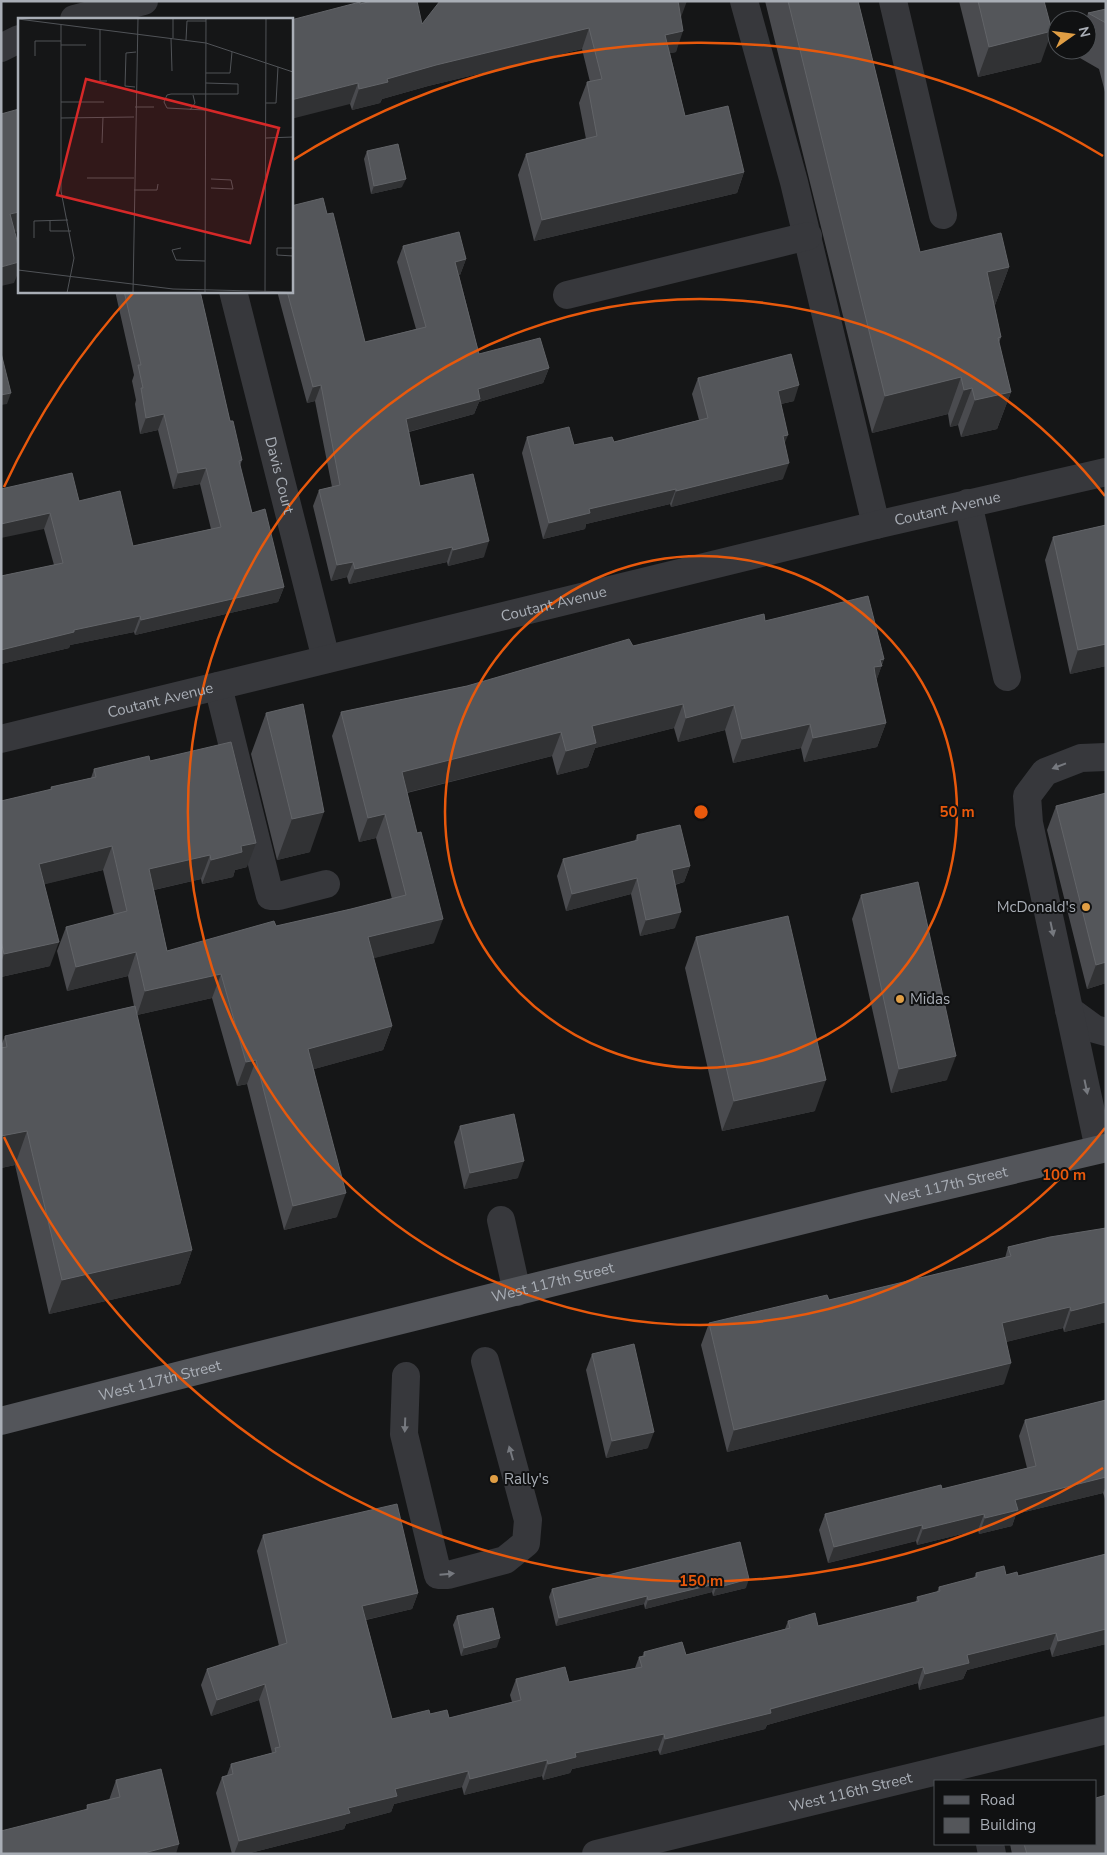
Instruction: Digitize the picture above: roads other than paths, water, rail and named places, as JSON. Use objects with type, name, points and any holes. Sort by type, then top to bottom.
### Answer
[{"type":"main road","name":"West 117th Street","points":[[1,1422],[860,1206],[1103,1149]]},
{"type":"street","points":[[78,18],[144,1]]},
{"type":"street","points":[[744,1],[808,236],[876,525]]},
{"type":"street","points":[[893,1],[944,216]]},
{"type":"street","points":[[1,48],[18,40]]},
{"type":"street","points":[[567,295],[808,236]]},
{"type":"street","name":"Davis Court","points":[[233,292],[326,659]]},
{"type":"street","name":"Coutant Avenue","points":[[1,739],[876,525],[1106,472]]},
{"type":"street","points":[[968,503],[1008,677]]},
{"type":"street","points":[[218,686],[270,896],[326,884]]},
{"type":"street","points":[[1103,1149],[1069,1010],[1028,822],[1027,796],[1045,772],[1081,758],[1106,757]]},
{"type":"street","points":[[1069,1010],[1095,1029],[1106,1032]]},
{"type":"street","points":[[501,1220],[517,1292]]},
{"type":"street","points":[[406,1376],[404,1434],[438,1575],[448,1575],[506,1560],[526,1543],[528,1520],[485,1361]]},
{"type":"street","name":"West 116th Street","points":[[940,1780],[982,1771],[1106,1730]]},
{"type":"street","name":"West 116th Street","points":[[596,1854],[934,1781]]},
{"type":"place","name":"McDonald's","points":[[1086,907]]},
{"type":"place","name":"Midas","points":[[900,999]]},
{"type":"place","name":"Rally's","points":[[494,1479]]}]
